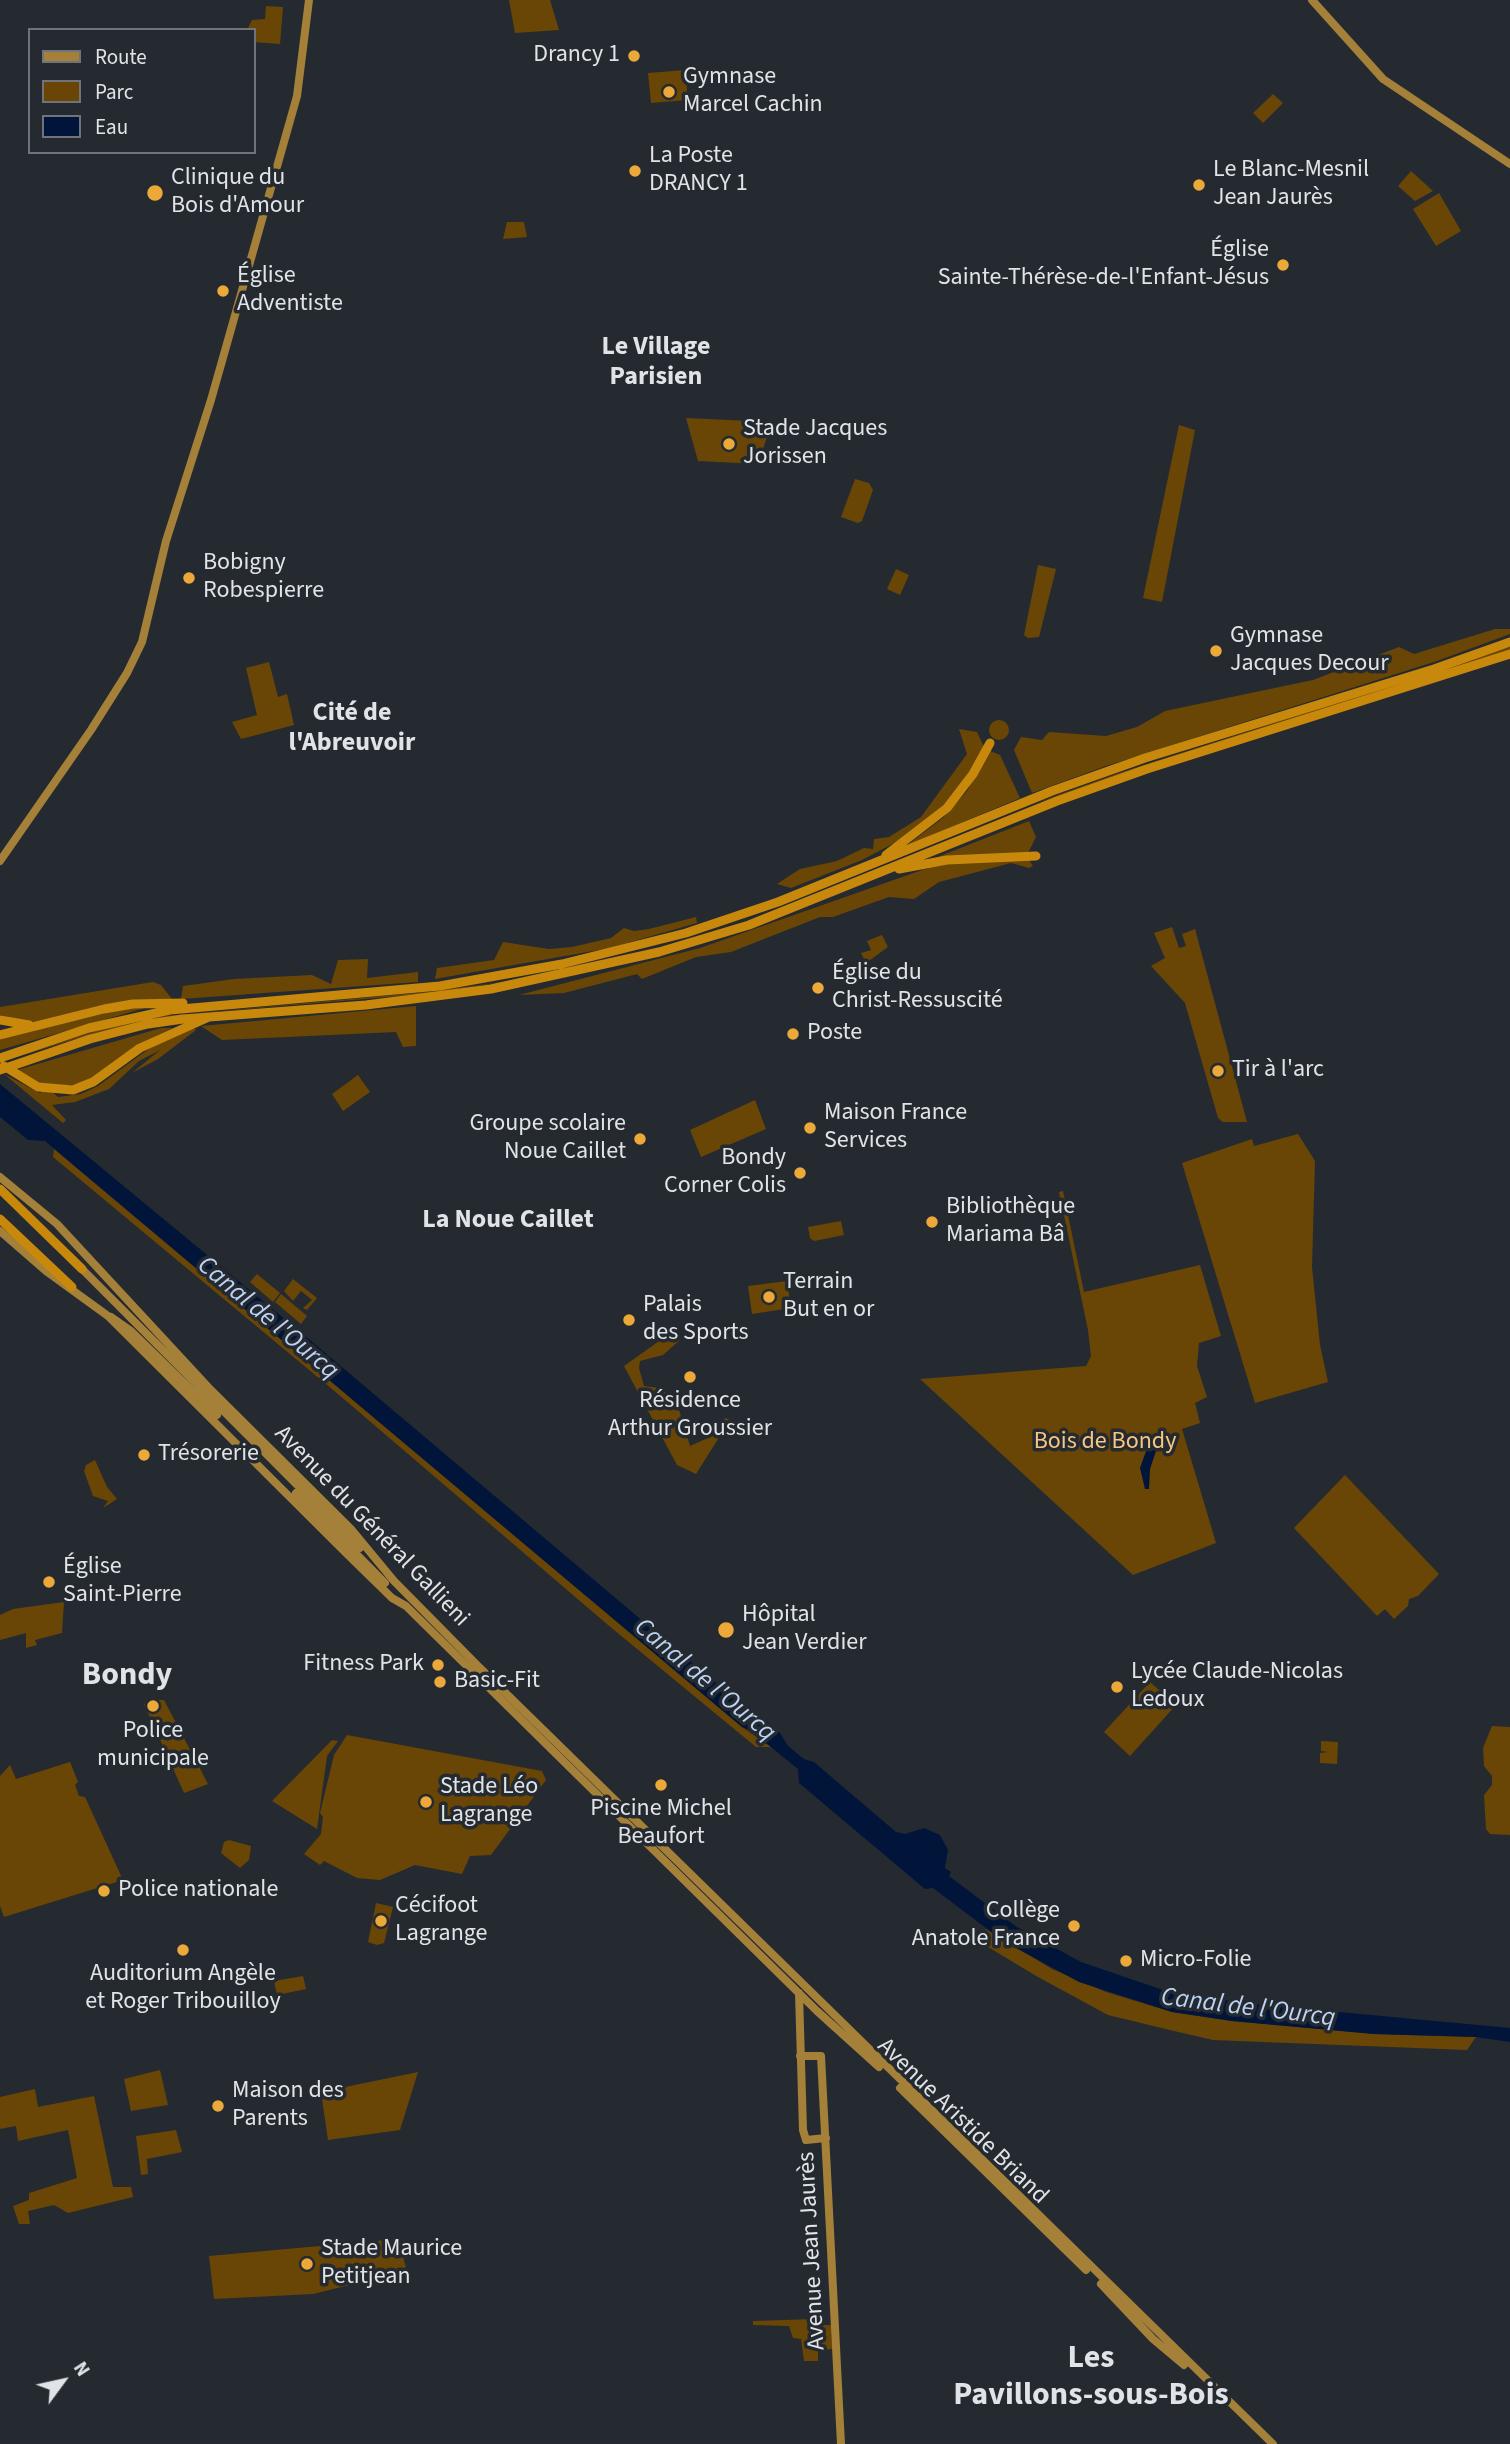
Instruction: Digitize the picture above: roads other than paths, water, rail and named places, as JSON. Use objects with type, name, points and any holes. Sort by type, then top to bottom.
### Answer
[{"type":"highway","points":[[2,1059],[99,1026],[191,1007],[440,986],[562,964],[686,933],[778,902],[1052,791],[1145,758],[1434,669],[1510,642]]},
{"type":"highway","points":[[0,1070],[15,1068],[134,1027],[210,1016],[437,996],[570,973],[659,952],[749,925],[1011,820],[1147,769],[1510,654]]},
{"type":"highway","points":[[879,862],[947,808],[973,774],[990,743]]},
{"type":"highway","points":[[894,868],[906,870],[957,859],[1036,856]]},
{"type":"highway","points":[[0,1035],[133,1004],[184,1003],[191,1007]]},
{"type":"highway","points":[[2,1059],[38,1087],[73,1090],[93,1082],[140,1048],[185,1027],[203,1023],[210,1016]]},
{"type":"highway","points":[[0,1020],[26,1026],[51,1023]]},
{"type":"highway","points":[[0,1189],[82,1269]]},
{"type":"highway","points":[[0,1219],[72,1287]]},
{"type":"main road","points":[[0,861],[76,752],[136,656],[154,602],[166,541],[208,407],[297,96],[309,0]]},
{"type":"main road","points":[[1312,0],[1382,79],[1510,164]]},
{"type":"main road","points":[[1482,145],[1510,158]]},
{"type":"main road","name":"Avenue du Général Gallieni","points":[[0,1177],[57,1224],[140,1316],[351,1528],[389,1577],[717,1901]]},
{"type":"main road","name":"Avenue du Général Gallieni","points":[[0,1231],[46,1271],[72,1287],[108,1316],[392,1598],[406,1606],[632,1826]]},
{"type":"main road","points":[[82,1269],[90,1271],[140,1316]]},
{"type":"main road","points":[[82,1269],[225,1420]]},
{"type":"main road","points":[[108,1316],[131,1331],[389,1577]]},
{"type":"main road","points":[[267,1461],[406,1606]]},
{"type":"main road","name":"Avenue Aristide Briand","points":[[632,1826],[805,1992],[827,2007],[1273,2444]]},
{"type":"main road","name":"Avenue Aristide Briand","points":[[717,1901],[805,1992],[817,2011],[1265,2444]]},
{"type":"main road","points":[[805,1992],[801,2052],[806,2140],[826,2133]]},
{"type":"main road","points":[[817,2011],[827,2007]]},
{"type":"main road","name":"Avenue Jean Jaurès","points":[[801,2052],[817,2056],[826,2133],[841,2444]]},
{"type":"water","name":"Canal de l'Ourcq","points":[[0,1084],[298,1330],[760,1720],[780,1733],[788,1746],[804,1759],[814,1762],[896,1832],[905,1834],[924,1828],[940,1835],[948,1850],[945,1868],[951,1872],[949,1876],[1017,1927],[1081,1962],[1169,1992],[1253,2004],[1510,2028],[1510,2042],[1476,2037],[1374,2034],[1232,2021],[1172,2012],[1079,1982],[1003,1941],[933,1888],[925,1889],[799,1783],[798,1769],[750,1730],[742,1727],[45,1141],[28,1140],[0,1117]]},
{"type":"water","points":[[1157,1434],[1160,1439],[1150,1469],[1149,1489],[1145,1489],[1140,1468],[1151,1437]]},
{"type":"place","name":"Drancy 1","points":[[634,56]]},
{"type":"place","name":"Gymnase Marcel Cachin","points":[[669,92]]},
{"type":"place","name":"La Poste DRANCY 1","points":[[635,171]]},
{"type":"place","name":"Le Blanc-Mesnil Jean Jaurès","points":[[1199,185]]},
{"type":"place","name":"Clinique du Bois d'Amour","points":[[155,193]]},
{"type":"place","name":"Église Sainte-Thérèse-de-l'Enfant-Jésus","points":[[1283,265]]},
{"type":"place","name":"Église Adventiste","points":[[223,291]]},
{"type":"place","name":"Stade Jacques Jorissen","points":[[729,444]]},
{"type":"place","name":"Bobigny Robespierre","points":[[189,578]]},
{"type":"place","name":"Gymnase Jacques Decour","points":[[1216,651]]},
{"type":"place","name":"Église du Christ-Ressuscité","points":[[818,988]]},
{"type":"place","name":"Poste","points":[[793,1034]]},
{"type":"place","name":"Tir à l'arc","points":[[1218,1071]]},
{"type":"place","name":"Maison France Services","points":[[810,1128]]},
{"type":"place","name":"Groupe scolaire Noue Caillet","points":[[640,1139]]},
{"type":"place","name":"Bondy Corner Colis","points":[[800,1173]]},
{"type":"place","name":"Bibliothèque Mariama Bâ","points":[[932,1222]]},
{"type":"place","name":"Terrain But en or","points":[[769,1297]]},
{"type":"place","name":"Palais des Sports","points":[[629,1320]]},
{"type":"place","name":"Résidence Arthur Groussier","points":[[690,1377]]},
{"type":"place","name":"Trésorerie","points":[[144,1455]]},
{"type":"place","name":"Église Saint-Pierre","points":[[49,1582]]},
{"type":"place","name":"Hôpital Jean Verdier","points":[[726,1630]]},
{"type":"place","name":"Fitness Park","points":[[438,1665]]},
{"type":"place","name":"Basic-Fit","points":[[440,1682]]},
{"type":"place","name":"Lycée Claude-Nicolas Ledoux","points":[[1117,1687]]},
{"type":"place","name":"Police municipale","points":[[153,1706]]},
{"type":"place","name":"Piscine Michel Beaufort","points":[[661,1785]]},
{"type":"place","name":"Stade Léo Lagrange","points":[[426,1802]]},
{"type":"place","name":"Police nationale","points":[[104,1891]]},
{"type":"place","name":"Cécifoot Lagrange","points":[[381,1921]]},
{"type":"place","name":"Collège Anatole France","points":[[1074,1926]]},
{"type":"place","name":"Auditorium Angèle et Roger Tribouilloy","points":[[183,1950]]},
{"type":"place","name":"Micro-Folie","points":[[1126,1961]]},
{"type":"place","name":"Maison des Parents","points":[[218,2106]]},
{"type":"place","name":"Stade Maurice Petitjean","points":[[307,2264]]},
{"type":"district","name":"Le Village Parisien","points":[[656,363]]},
{"type":"district","name":"Cité de l'Abreuvoir","points":[[352,729]]},
{"type":"district","name":"La Noue Caillet","points":[[508,1221]]},
{"type":"district","name":"Bondy","points":[[127,1677]]},
{"type":"district","name":"Les Pavillons-sous-Bois","points":[[1091,2378]]},
{"type":"park label","name":"Bois de Bondy","points":[[1105,1443]]}]
